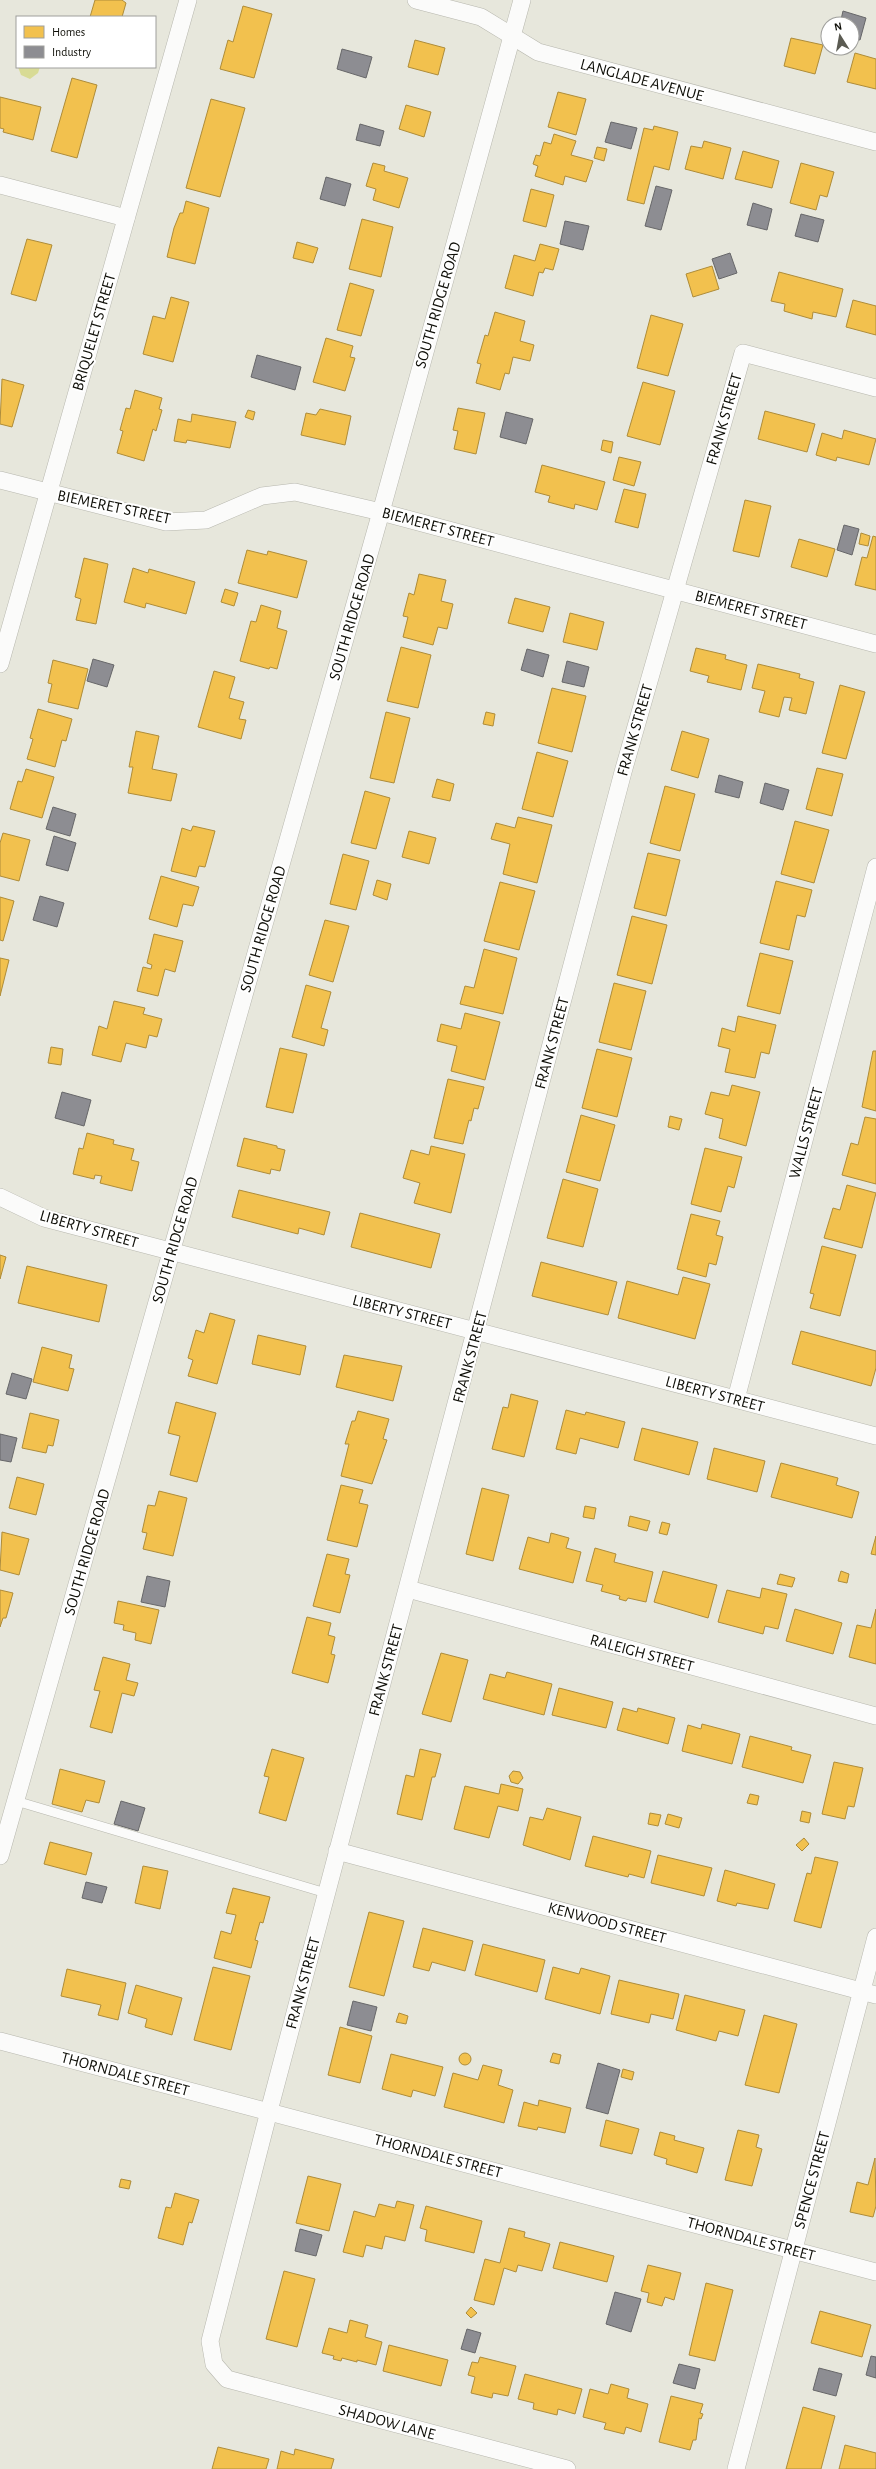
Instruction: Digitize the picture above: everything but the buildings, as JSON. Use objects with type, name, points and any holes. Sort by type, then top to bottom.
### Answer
[{"type":"street","name":"BRIQUELET STREET","points":[[0,664],[188,0]]},
{"type":"street","name":"LANGLADE AVENUE","points":[[416,0],[481,17],[538,52],[876,142]]},
{"type":"street","name":"SOUTH RIDGE ROAD","points":[[0,1856],[381,512],[522,0]]},
{"type":"street","points":[[0,185],[126,218]]},
{"type":"street","name":"FRANK STREET","points":[[214,2364],[210,2341],[337,1851],[408,1589],[623,772],[743,353],[876,388]]},
{"type":"street","name":"BIEMERET STREET","points":[[0,480],[166,522],[206,520],[262,496],[295,492],[381,512],[876,644]]},
{"type":"street","name":"WALLS STREET","points":[[736,1399],[876,867]]},
{"type":"street","name":"LIBERTY STREET","points":[[0,1197],[44,1218],[172,1253],[876,1436]]},
{"type":"street","name":"RALEIGH STREET","points":[[408,1589],[876,1716]]},
{"type":"street","name":"KENWOOD STREET","points":[[337,1851],[869,1993]]},
{"type":"street","name":"SPENCE STREET","points":[[736,2469],[793,2251],[869,1993],[876,1937]]},
{"type":"street","name":"THORNDALE STREET","points":[[0,2041],[876,2272]]},
{"type":"street","name":"SHADOW LANE","points":[[214,2364],[227,2379],[567,2469]]},
{"type":"lane","points":[[16,1801],[326,1893]]},
{"type":"shaded area","points":[[18,68],[40,68],[38,73],[30,79],[21,75]]}]
